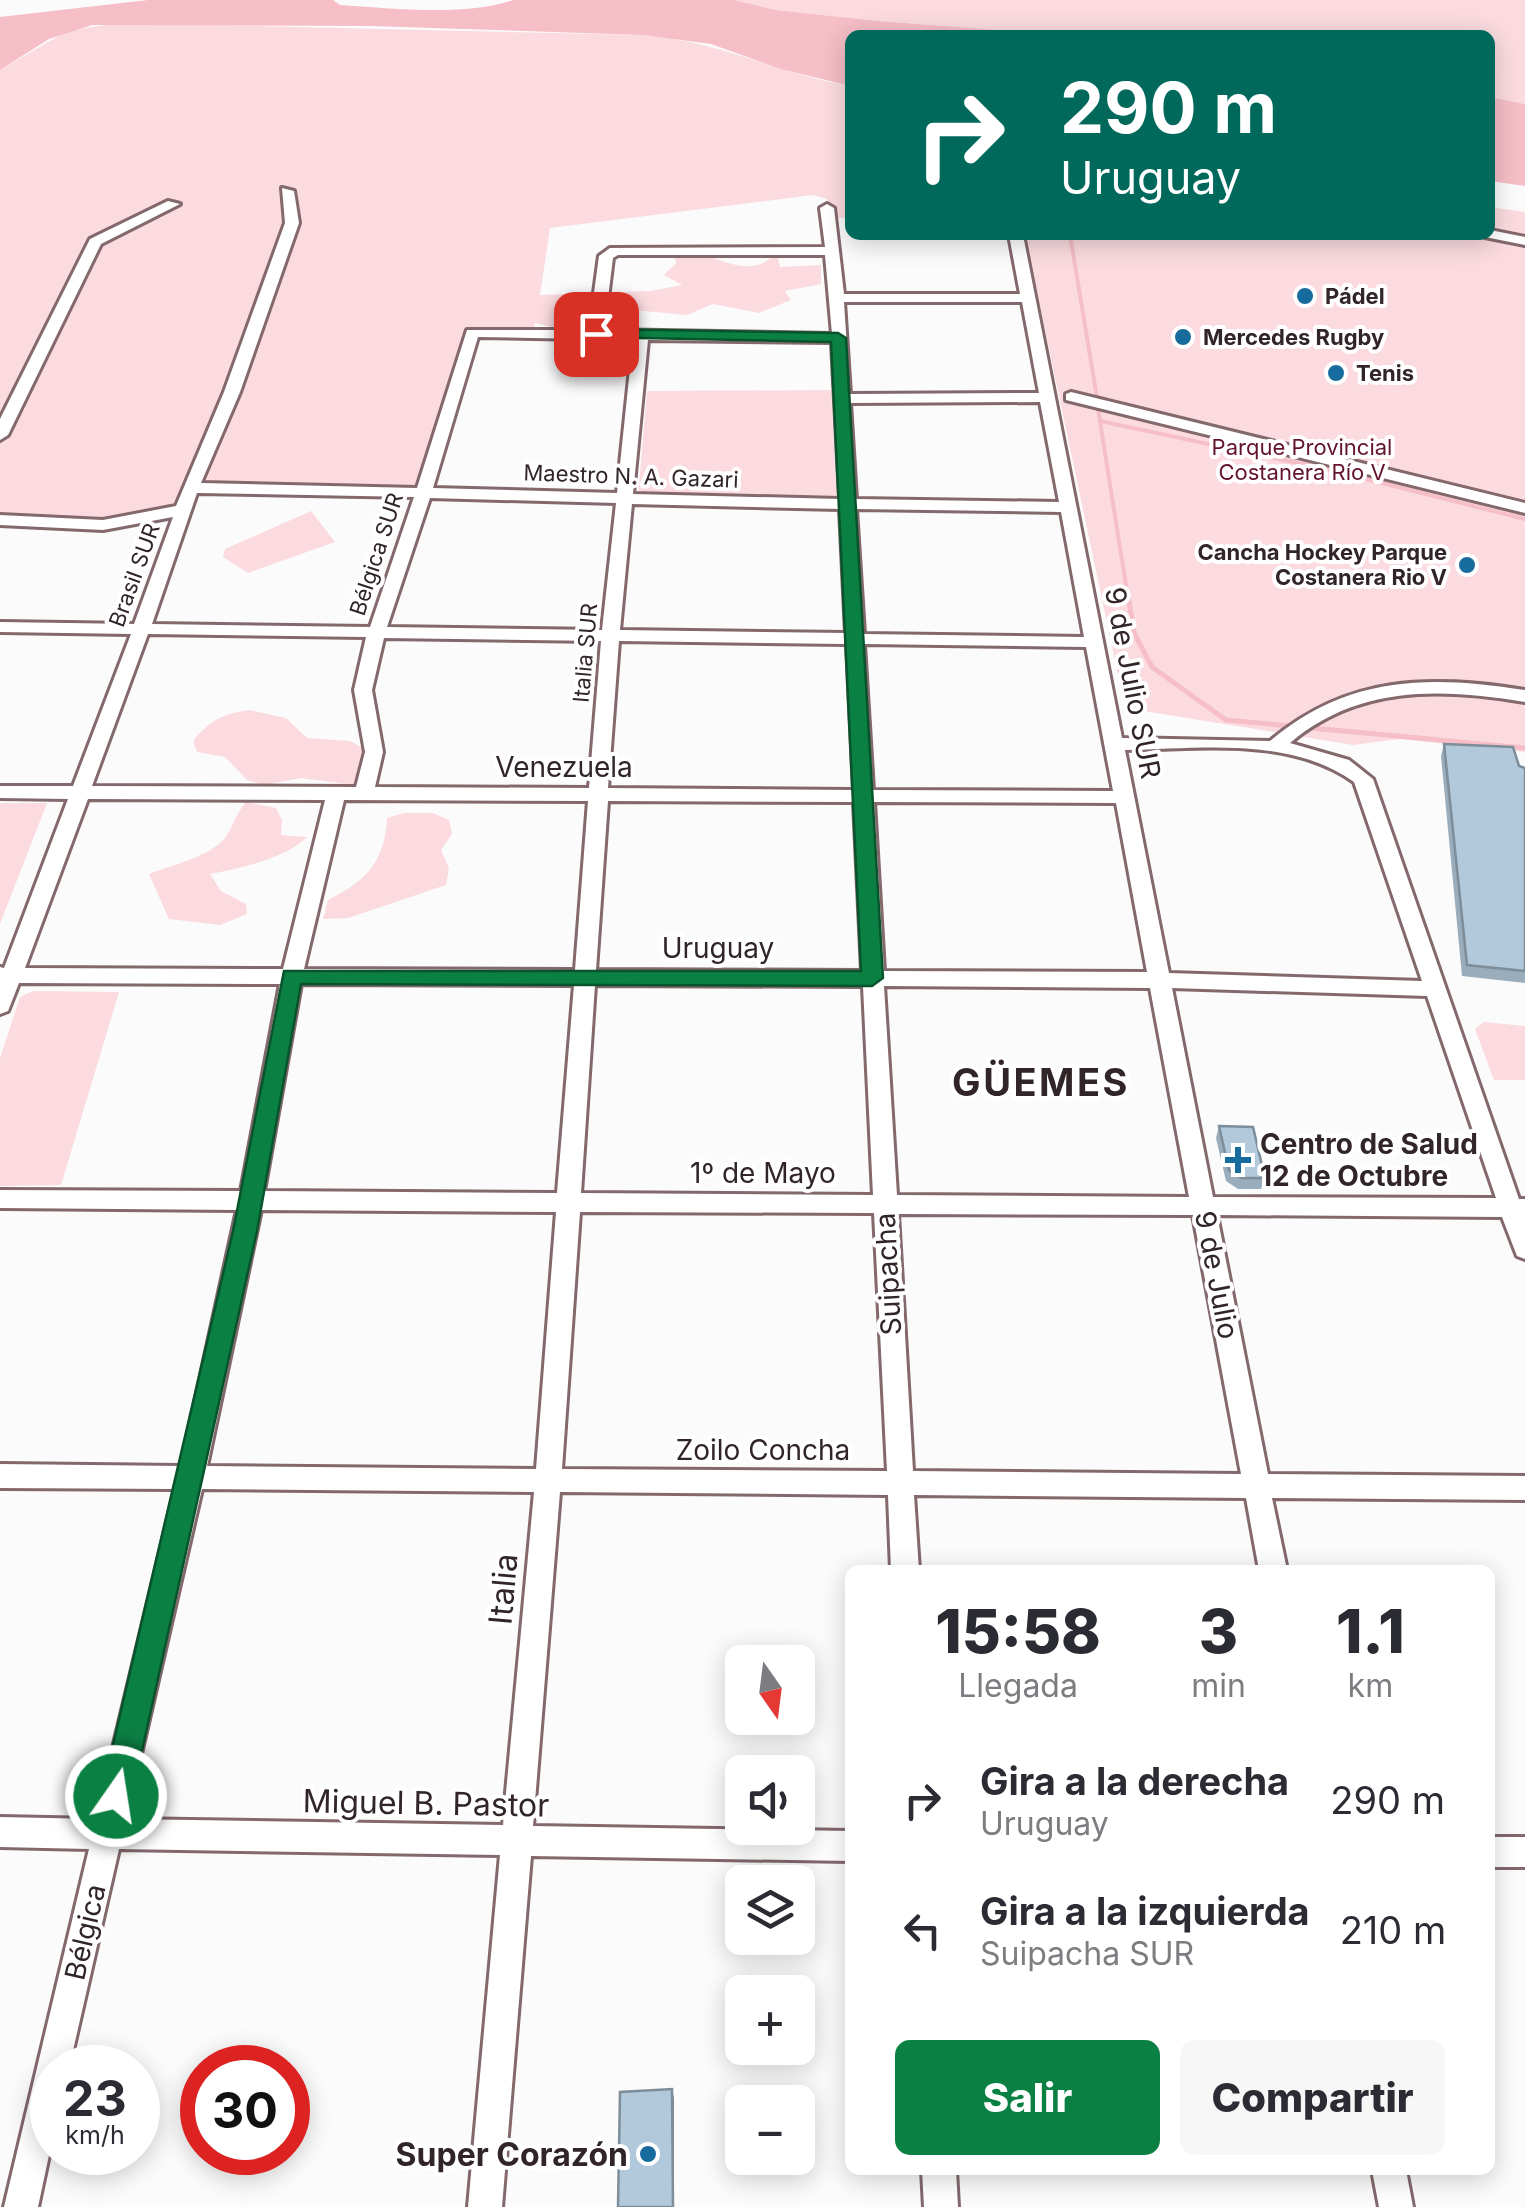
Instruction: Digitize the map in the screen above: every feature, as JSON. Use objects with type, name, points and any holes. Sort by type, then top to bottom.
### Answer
[{"type":"street","name":"Brasil SUR","points":[[0,1006],[6,974],[81,792],[292,223],[287,191]]},
{"type":"street","points":[[0,435],[94,242],[173,204]]},
{"type":"street","name":"Suipacha","points":[[827,208],[837,298],[904,1565]]},
{"type":"street","points":[[1495,235],[1525,240]]},
{"type":"street","points":[[842,399],[1048,398],[1017,240]]},
{"type":"street","points":[[832,251],[625,248],[606,256],[596,334],[838,338]]},
{"type":"street","points":[[837,298],[1030,298]]},
{"type":"street","name":"Bélgica SUR","points":[[364,793],[374,752],[363,690],[376,634],[449,418],[472,333],[596,334]]},
{"type":"street","name":"Italia SUR","points":[[585,977],[611,637],[641,334]]},
{"type":"street","points":[[1070,397],[1525,508]]},
{"type":"street","name":"9 de Julio SUR","points":[[1048,398],[1160,980]]},
{"type":"street","name":"Maestro N. A. Gazari","points":[[191,488],[423,491],[846,506],[1070,507]]},
{"type":"street","points":[[0,520],[103,525],[183,510]]},
{"type":"street","points":[[0,627],[1097,642]]},
{"type":"street","points":[[1274,747],[1296,726],[1373,692],[1436,684],[1525,696]]},
{"type":"street","points":[[1116,744],[1274,747],[1337,759],[1354,769],[1368,790],[1435,989],[1518,1208],[1525,1249]]},
{"type":"street","name":"Venezuela","points":[[0,792],[1127,797]]},
{"type":"street","points":[[292,976],[336,793]]},
{"type":"street","name":"Uruguay","points":[[6,974],[1160,980],[1435,989]]},
{"type":"street","name":"Bélgica","points":[[59,2045],[192,1478],[251,1200],[292,976]]},
{"type":"street","name":"Italia","points":[[485,2207],[548,1480],[585,977]]},
{"type":"street","name":"9 de Julio","points":[[1160,980],[1272,1565]]},
{"type":"street","name":"1º de Mayo","points":[[0,1199],[1518,1208]]},
{"type":"street","name":"Zoilo Concha","points":[[0,1476],[1525,1488]]},
{"type":"street","name":"Miguel B. Pastor","points":[[0,1832],[845,1846]]},
{"type":"street","points":[[1495,1852],[1525,1852]]},
{"type":"street","name":"Bélgica","points":[[21,2207],[30,2168]]},
{"type":"street","points":[[939,2175],[941,2207]]},
{"type":"street","points":[[1390,2175],[1396,2207]]},
{"type":"green space","points":[[734,0],[1525,0],[1525,104],[1495,98],[1495,30],[998,30],[776,10]]},
{"type":"green space","points":[[122,23],[643,35],[722,50],[845,85],[845,218],[828,218],[827,199],[813,195],[550,228],[540,295],[651,291],[682,285],[664,275],[676,263],[674,255],[683,251],[707,252],[710,257],[742,266],[757,265],[772,257],[778,258],[780,267],[821,265],[821,284],[785,291],[791,300],[759,313],[713,304],[687,315],[622,309],[605,321],[560,329],[535,323],[533,333],[472,333],[423,491],[191,488],[183,510],[103,525],[0,520],[0,70],[69,30]]},
{"type":"green space","name":"Parque Provincial Costanera Río V","points":[[1495,208],[1525,212],[1525,752],[1400,739],[1353,745],[1125,708],[1026,240],[1495,240]]},
{"type":"green space","points":[[831,390],[837,502],[638,497],[647,391]]},
{"type":"green space","points":[[311,511],[335,542],[248,573],[223,557],[225,549]]},
{"type":"green space","points":[[249,710],[286,718],[307,738],[350,741],[363,748],[354,785],[301,778],[264,785],[247,780],[225,757],[197,752],[193,741],[211,723]]},
{"type":"green space","points":[[246,802],[276,808],[282,820],[281,835],[307,837],[275,857],[210,874],[221,891],[246,904],[247,914],[220,925],[169,919],[149,874],[218,845]]},
{"type":"green space","points":[[0,803],[47,803],[0,924]]},
{"type":"green space","points":[[404,813],[433,813],[449,820],[452,834],[441,850],[449,868],[446,885],[348,918],[323,919],[328,900],[353,886],[371,869],[382,847],[387,818]]},
{"type":"green space","points":[[33,991],[119,992],[61,1185],[0,1186],[0,1058],[20,997]]},
{"type":"green space","points":[[1484,1022],[1525,1026],[1525,1080],[1494,1080],[1475,1029]]},
{"type":"shaded area","points":[[148,0],[333,0],[340,5],[428,10],[473,8],[513,0],[734,0],[776,10],[998,30],[845,30],[845,85],[781,69],[711,44],[643,35],[370,26],[92,25],[49,39],[0,70],[0,17]]},
{"type":"shaded area","points":[[1495,98],[1525,104],[1525,186],[1495,182]]},
{"type":"building","points":[[1444,744],[1513,747],[1519,766],[1525,768],[1525,971],[1467,965]]},
{"type":"building","name":"Centro de Salud 12 de Octubre","points":[[1219,1126],[1253,1127],[1265,1178],[1241,1178],[1229,1170]]},
{"type":"building","name":"Super Corazón","points":[[672,2089],[673,2207],[618,2207],[620,2092]]},
{"type":"waterway","points":[[1071,240],[1097,398]]},
{"type":"waterway","points":[[1098,409],[1129,604]]},
{"type":"waterway","points":[[1100,421],[1312,466]]},
{"type":"waterway","points":[[1322,468],[1525,519]]},
{"type":"waterway","points":[[1129,601],[1134,633],[1152,667],[1226,720],[1525,748]]},
{"type":"place","name":"Pádel","points":[[1305,296]]},
{"type":"place","name":"Mercedes Rugby","points":[[1183,337]]},
{"type":"place","name":"Tenis","points":[[1336,373]]},
{"type":"place","name":"Cancha Hockey Parque Costanera Rio V","points":[[1467,565]]},
{"type":"place","name":"Centro de Salud 12 de Octubre","points":[[1238,1160]]},
{"type":"place","name":"Super Corazón","points":[[648,2154]]},
{"type":"district","name":"GÜEMES","points":[[1041,1082]]},
{"type":"route","points":[[116,1796],[192,1478],[245,1231],[292,976],[872,978],[838,338],[596,334]]}]
